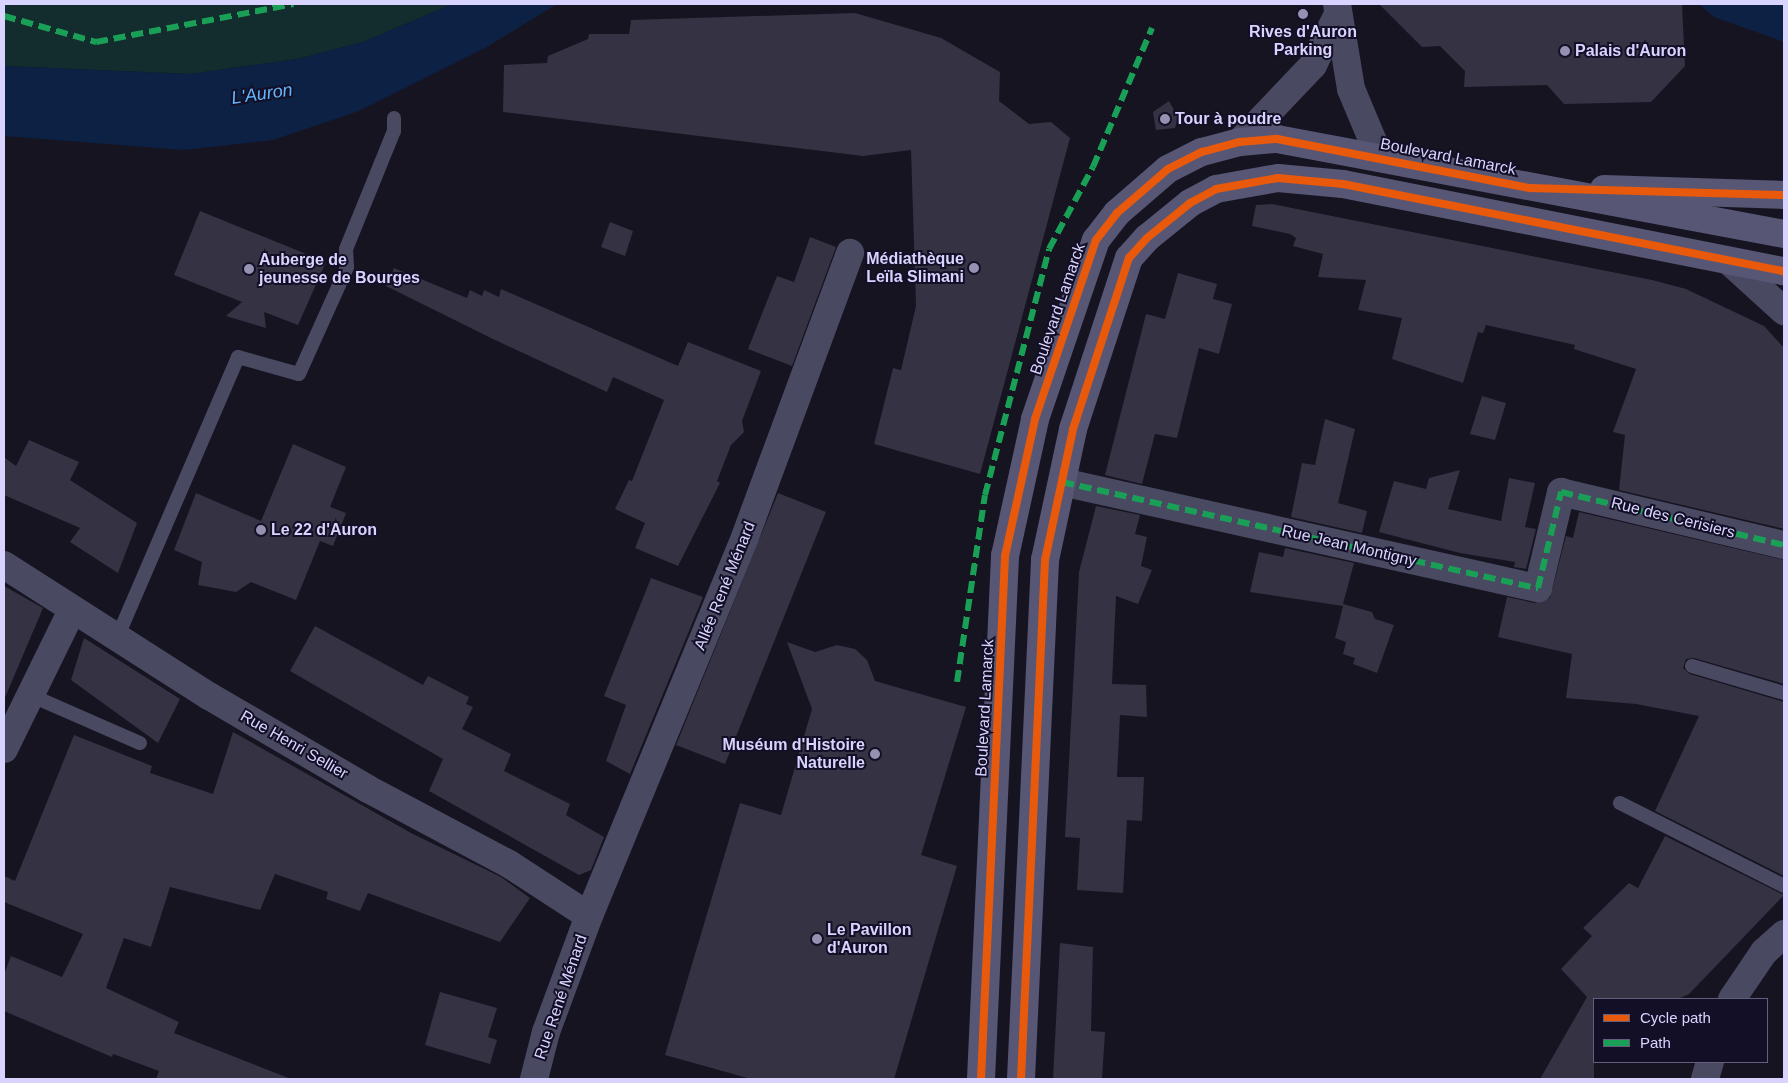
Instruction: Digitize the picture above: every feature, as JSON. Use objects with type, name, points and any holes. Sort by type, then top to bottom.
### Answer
[{"type":"main road","name":"Boulevard Lamarck","points":[[981,1079],[1005,556],[1035,419],[1096,240],[1117,213],[1168,168],[1202,152],[1240,142],[1277,139],[1530,188],[1784,234]]},
{"type":"main road","points":[[1021,1079],[1045,560],[1073,429],[1129,258],[1167,220],[1216,189],[1278,178],[1343,184],[1731,263],[1784,271]]},
{"type":"main road","name":"Boulevard Lamarck","points":[[1530,188],[1784,195]]},
{"type":"street","points":[[1240,142],[1313,64],[1337,11]]},
{"type":"street","points":[[1337,11],[1351,89],[1380,158]]},
{"type":"street","name":"Allée René Ménard","points":[[589,916],[745,537],[850,253]]},
{"type":"street","points":[[1731,263],[1784,311]]},
{"type":"street","name":"Rue Jean Montigny","points":[[1062,482],[1538,588],[1561,492]]},
{"type":"street","name":"Rue des Cerisiers","points":[[1561,492],[1784,545]]},
{"type":"street","name":"Rue Henri Sellier","points":[[4,565],[117,638],[368,789],[509,864],[589,916]]},
{"type":"street","points":[[4,749],[72,610]]},
{"type":"street","name":"Rue René Ménard","points":[[534,1079],[543,1042],[589,916]]},
{"type":"street","points":[[1733,998],[1764,952],[1784,934]]},
{"type":"street","points":[[1705,1079],[1710,1063]]},
{"type":"lane","points":[[117,638],[238,357],[299,374],[347,267],[346,249],[394,132],[394,118]]},
{"type":"lane","points":[[1692,666],[1784,693]]},
{"type":"lane","points":[[30,695],[140,742]]},
{"type":"lane","points":[[1620,803],[1784,886]]},
{"type":"green space","points":[[4,4],[453,4],[363,42],[298,59],[190,74],[4,66]]},
{"type":"water","name":"L'Auron","points":[[453,4],[557,4],[485,48],[359,111],[273,140],[184,150],[4,136],[4,66],[190,74],[298,59],[363,42]]},
{"type":"water","points":[[1699,4],[1784,4],[1784,42],[1714,17]]},
{"type":"building","name":"Palais d'Auron","points":[[1379,4],[1682,4],[1685,66],[1651,102],[1564,104],[1547,85],[1464,87],[1465,71],[1440,46],[1422,47]]},
{"type":"building","points":[[855,13],[941,38],[1000,72],[999,101],[1029,124],[1051,122],[1070,138],[980,474],[874,444],[893,368],[901,370],[916,306],[911,150],[863,156],[503,112],[504,65],[547,63],[548,56],[588,39],[589,34],[629,34],[631,20]]},
{"type":"building","name":"Tour à poudre","points":[[1169,101],[1178,117],[1175,128],[1156,130],[1153,112]]},
{"type":"building","points":[[1272,204],[1652,280],[1686,289],[1764,326],[1784,348],[1784,529],[1619,490],[1625,435],[1613,432],[1636,369],[1574,349],[1575,345],[1486,325],[1483,333],[1478,332],[1463,383],[1392,359],[1402,318],[1358,310],[1366,280],[1318,277],[1323,254],[1293,246],[1296,238],[1290,234],[1252,226],[1256,205]]},
{"type":"building","name":"Auberge de jeunesse de Bourges","points":[[200,211],[326,262],[298,325],[264,312],[266,328],[226,316],[242,302],[174,275]]},
{"type":"building","points":[[610,222],[633,231],[625,256],[601,247]]},
{"type":"building","points":[[810,237],[836,247],[792,366],[748,349],[777,276],[794,282]]},
{"type":"building","points":[[394,268],[467,298],[470,290],[482,296],[484,290],[499,297],[501,289],[678,366],[688,342],[761,371],[742,421],[744,432],[731,445],[717,481],[720,483],[678,566],[635,548],[645,523],[615,509],[629,480],[632,481],[664,400],[613,377],[607,392],[493,339],[386,286]]},
{"type":"building","points":[[1178,273],[1217,284],[1213,299],[1232,304],[1219,354],[1199,348],[1177,438],[1155,434],[1142,484],[1105,475],[1146,314],[1165,319]]},
{"type":"building","points":[[1482,396],[1506,403],[1495,440],[1470,434]]},
{"type":"building","points":[[1325,419],[1355,429],[1338,503],[1367,511],[1362,533],[1291,517],[1302,463],[1315,465]]},
{"type":"building","points":[[29,440],[79,462],[70,480],[137,523],[118,573],[70,542],[80,528],[4,495],[4,457],[16,466]]},
{"type":"building","name":"Le 22 d'Auron","points":[[293,444],[346,467],[330,507],[346,513],[333,546],[320,541],[296,600],[251,582],[236,592],[198,585],[202,562],[174,550],[196,493],[261,521]]},
{"type":"building","points":[[1460,470],[1448,509],[1501,521],[1509,478],[1535,483],[1525,527],[1536,529],[1526,569],[1514,567],[1515,562],[1460,553],[1379,532],[1394,481],[1426,489],[1429,478]]},
{"type":"building","points":[[778,493],[826,512],[725,764],[676,745]]},
{"type":"building","points":[[1096,506],[1140,515],[1135,534],[1147,537],[1141,566],[1152,570],[1138,604],[1116,596],[1112,684],[1146,685],[1147,717],[1120,715],[1117,777],[1144,777],[1142,821],[1127,820],[1123,893],[1077,890],[1080,838],[1065,837],[1079,572]]},
{"type":"building","points":[[1579,512],[1784,560],[1784,684],[1694,658],[1686,659],[1683,668],[1690,674],[1784,702],[1784,876],[1655,811],[1699,716],[1636,704],[1566,698],[1572,654],[1498,637],[1507,597],[1535,603],[1550,598],[1566,536],[1573,538]]},
{"type":"building","points":[[1285,548],[1354,563],[1343,604],[1372,612],[1375,619],[1394,625],[1377,673],[1353,664],[1355,658],[1343,654],[1346,642],[1335,638],[1343,606],[1250,592],[1259,552],[1283,557]]},
{"type":"building","points":[[651,578],[703,597],[630,774],[606,761],[626,705],[604,696]]},
{"type":"building","points":[[4,586],[43,608],[4,700]]},
{"type":"building","points":[[315,626],[423,685],[428,676],[469,697],[466,704],[473,707],[462,729],[511,754],[504,771],[570,804],[566,815],[604,837],[591,870],[579,875],[429,791],[443,759],[290,671]]},
{"type":"building","points":[[84,638],[180,699],[158,743],[71,680]]},
{"type":"building","name":"Le Pavillon d'Auron","points":[[787,642],[815,652],[837,645],[855,649],[867,660],[875,681],[966,707],[921,855],[957,866],[894,1079],[751,1079],[665,1055],[740,803],[781,815],[812,709]]},
{"type":"building","points":[[233,732],[411,833],[501,877],[530,898],[500,942],[368,893],[360,911],[326,899],[328,892],[275,874],[260,910],[170,887],[151,947],[124,938],[106,988],[179,1022],[174,1033],[291,1079],[156,1079],[159,1071],[113,1054],[112,1057],[4,1011],[4,974],[11,956],[62,977],[83,934],[4,902],[4,876],[15,881],[74,735],[152,766],[150,773],[213,794]]},
{"type":"building","points":[[1665,836],[1784,895],[1689,994],[1680,998],[1593,998],[1594,1079],[1540,1079],[1587,997],[1561,969],[1592,936],[1583,928],[1629,883],[1638,888]]},
{"type":"building","points":[[1060,943],[1093,947],[1091,1031],[1105,1032],[1102,1079],[1053,1079]]},
{"type":"building","points":[[440,992],[497,1008],[488,1037],[497,1040],[490,1064],[425,1045]]},
{"type":"marked path","points":[[4,16],[96,42],[293,4]]},
{"type":"marked path","points":[[957,682],[985,495],[1049,249],[1093,167],[1152,28]]},
{"type":"marked path","points":[[1062,482],[1538,588],[1561,492],[1784,545]]},
{"type":"cycle path","points":[[981,1079],[1005,556],[1035,419],[1096,240],[1117,213],[1168,169],[1202,152],[1240,142],[1277,139],[1530,188],[1784,195]]},
{"type":"cycle path","points":[[1021,1079],[1045,560],[1073,429],[1129,258],[1147,238],[1190,203],[1216,189],[1278,178],[1343,184],[1784,271]]},
{"type":"place","name":"Rives d'Auron Parking","points":[[1303,14]]},
{"type":"place","name":"Palais d'Auron","points":[[1565,51]]},
{"type":"place","name":"Tour à poudre","points":[[1165,119]]},
{"type":"place","name":"Médiathèque Leïla Slimani","points":[[974,268]]},
{"type":"place","name":"Auberge de jeunesse de Bourges","points":[[249,269]]},
{"type":"place","name":"Le 22 d'Auron","points":[[261,530]]},
{"type":"place","name":"Muséum d'Histoire Naturelle","points":[[875,754]]},
{"type":"place","name":"Le Pavillon d'Auron","points":[[817,939]]}]
